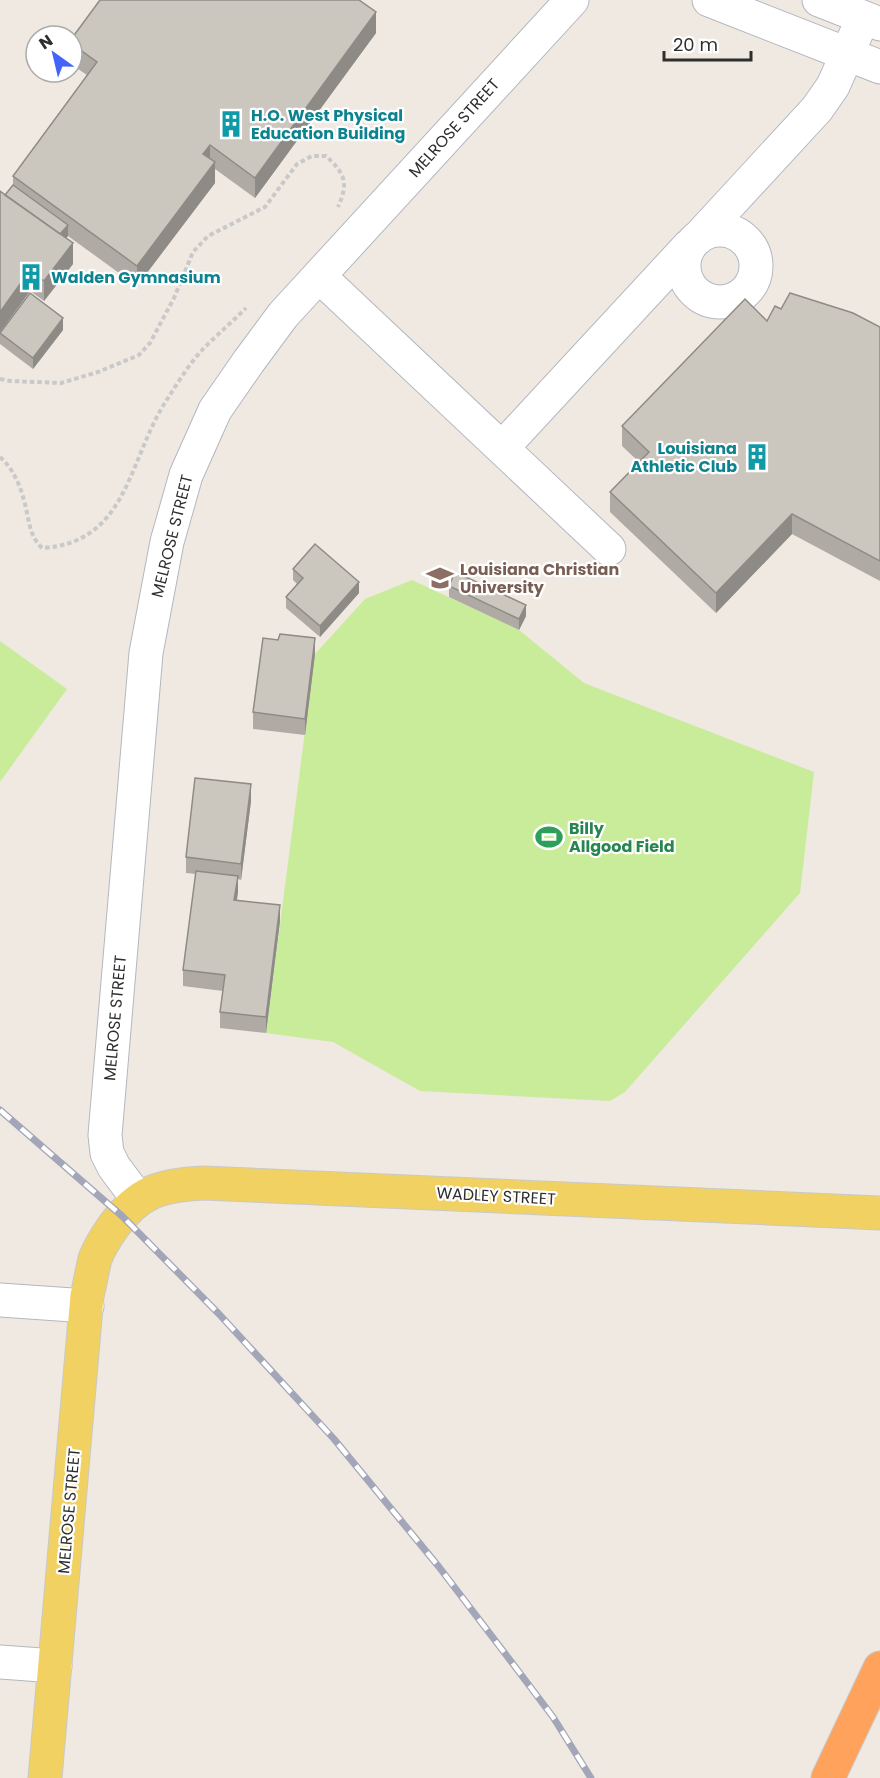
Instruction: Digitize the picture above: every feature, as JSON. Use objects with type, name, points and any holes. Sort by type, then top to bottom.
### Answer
[{"type":"highway","points":[[828,1778],[880,1668]]},
{"type":"main road","name":"WADLEY STREET","points":[[130,1208],[158,1190],[181,1184],[204,1183],[880,1213]]},
{"type":"main road","name":"MELROSE STREET","points":[[45,1778],[87,1296],[96,1258],[105,1238],[130,1208]]},
{"type":"street","name":"MELROSE STREET","points":[[130,1208],[107,1153],[105,1135],[146,652],[167,542],[186,475],[215,410],[283,315],[572,0]]},
{"type":"street","points":[[710,0],[880,68]]},
{"type":"street","points":[[502,448],[817,109],[833,86],[847,55],[872,21],[819,0]]},
{"type":"street","points":[[319,276],[609,549]]},
{"type":"street","points":[[0,1300],[87,1306]]},
{"type":"street","points":[[0,1662],[55,1666]]},
{"type":"path","points":[[0,379],[61,383],[98,372],[138,355],[150,343],[174,298],[193,252],[208,236],[265,207],[297,164],[312,156],[326,156],[338,168],[344,180],[344,194],[334,215]]},
{"type":"path","points":[[0,457],[9,465],[20,487],[34,541],[42,548],[59,547],[83,538],[105,522],[120,501],[147,437],[165,403],[202,350],[251,303]]},
{"type":"green space","name":"Billy Allgood Field","points":[[412,580],[519,630],[584,683],[814,772],[800,893],[625,1092],[610,1101],[420,1091],[333,1042],[266,1033],[315,654],[365,599]]},
{"type":"green space","points":[[0,641],[67,689],[0,782]]},
{"type":"building","name":"H.O. West Physical Education Building","points":[[100,0],[359,0],[376,12],[255,178],[210,145],[203,154],[215,162],[137,266],[13,176],[81,84],[84,84],[84,80],[97,62],[84,53],[82,24]]},
{"type":"building","points":[[13,185],[68,225],[60,234],[5,195]]},
{"type":"building","name":"Walden Gymnasium","points":[[0,191],[73,243],[44,281],[30,270],[0,312]]},
{"type":"building","points":[[30,293],[63,318],[33,358],[0,333]]},
{"type":"building","name":"Louisiana Athletic Club","points":[[790,293],[853,313],[880,327],[880,561],[792,514],[716,593],[610,492],[649,452],[622,426],[745,299],[767,321],[775,306],[781,309]]},
{"type":"building","points":[[315,544],[359,582],[320,626],[286,597],[303,578],[293,569]]},
{"type":"building","points":[[455,572],[526,605],[519,619],[449,586]]},
{"type":"building","points":[[280,634],[315,638],[305,719],[253,712],[263,638],[278,640]]},
{"type":"building","points":[[195,778],[251,784],[241,864],[186,857]]},
{"type":"building","points":[[196,871],[238,876],[234,900],[280,905],[266,1017],[220,1012],[225,975],[183,970]]},
{"type":"railway","points":[[0,1110],[122,1216],[219,1314],[334,1439],[439,1567],[513,1664],[553,1717],[591,1778]]},
{"type":"place","name":"H.O. West Physical Education Building","points":[[231,124]]},
{"type":"place","name":"Walden Gymnasium","points":[[31,277]]},
{"type":"place","name":"Louisiana Athletic Club","points":[[757,457]]},
{"type":"place","name":"Louisiana Christian University","points":[[440,578]]},
{"type":"place","name":"Billy Allgood Field","points":[[549,837]]}]
